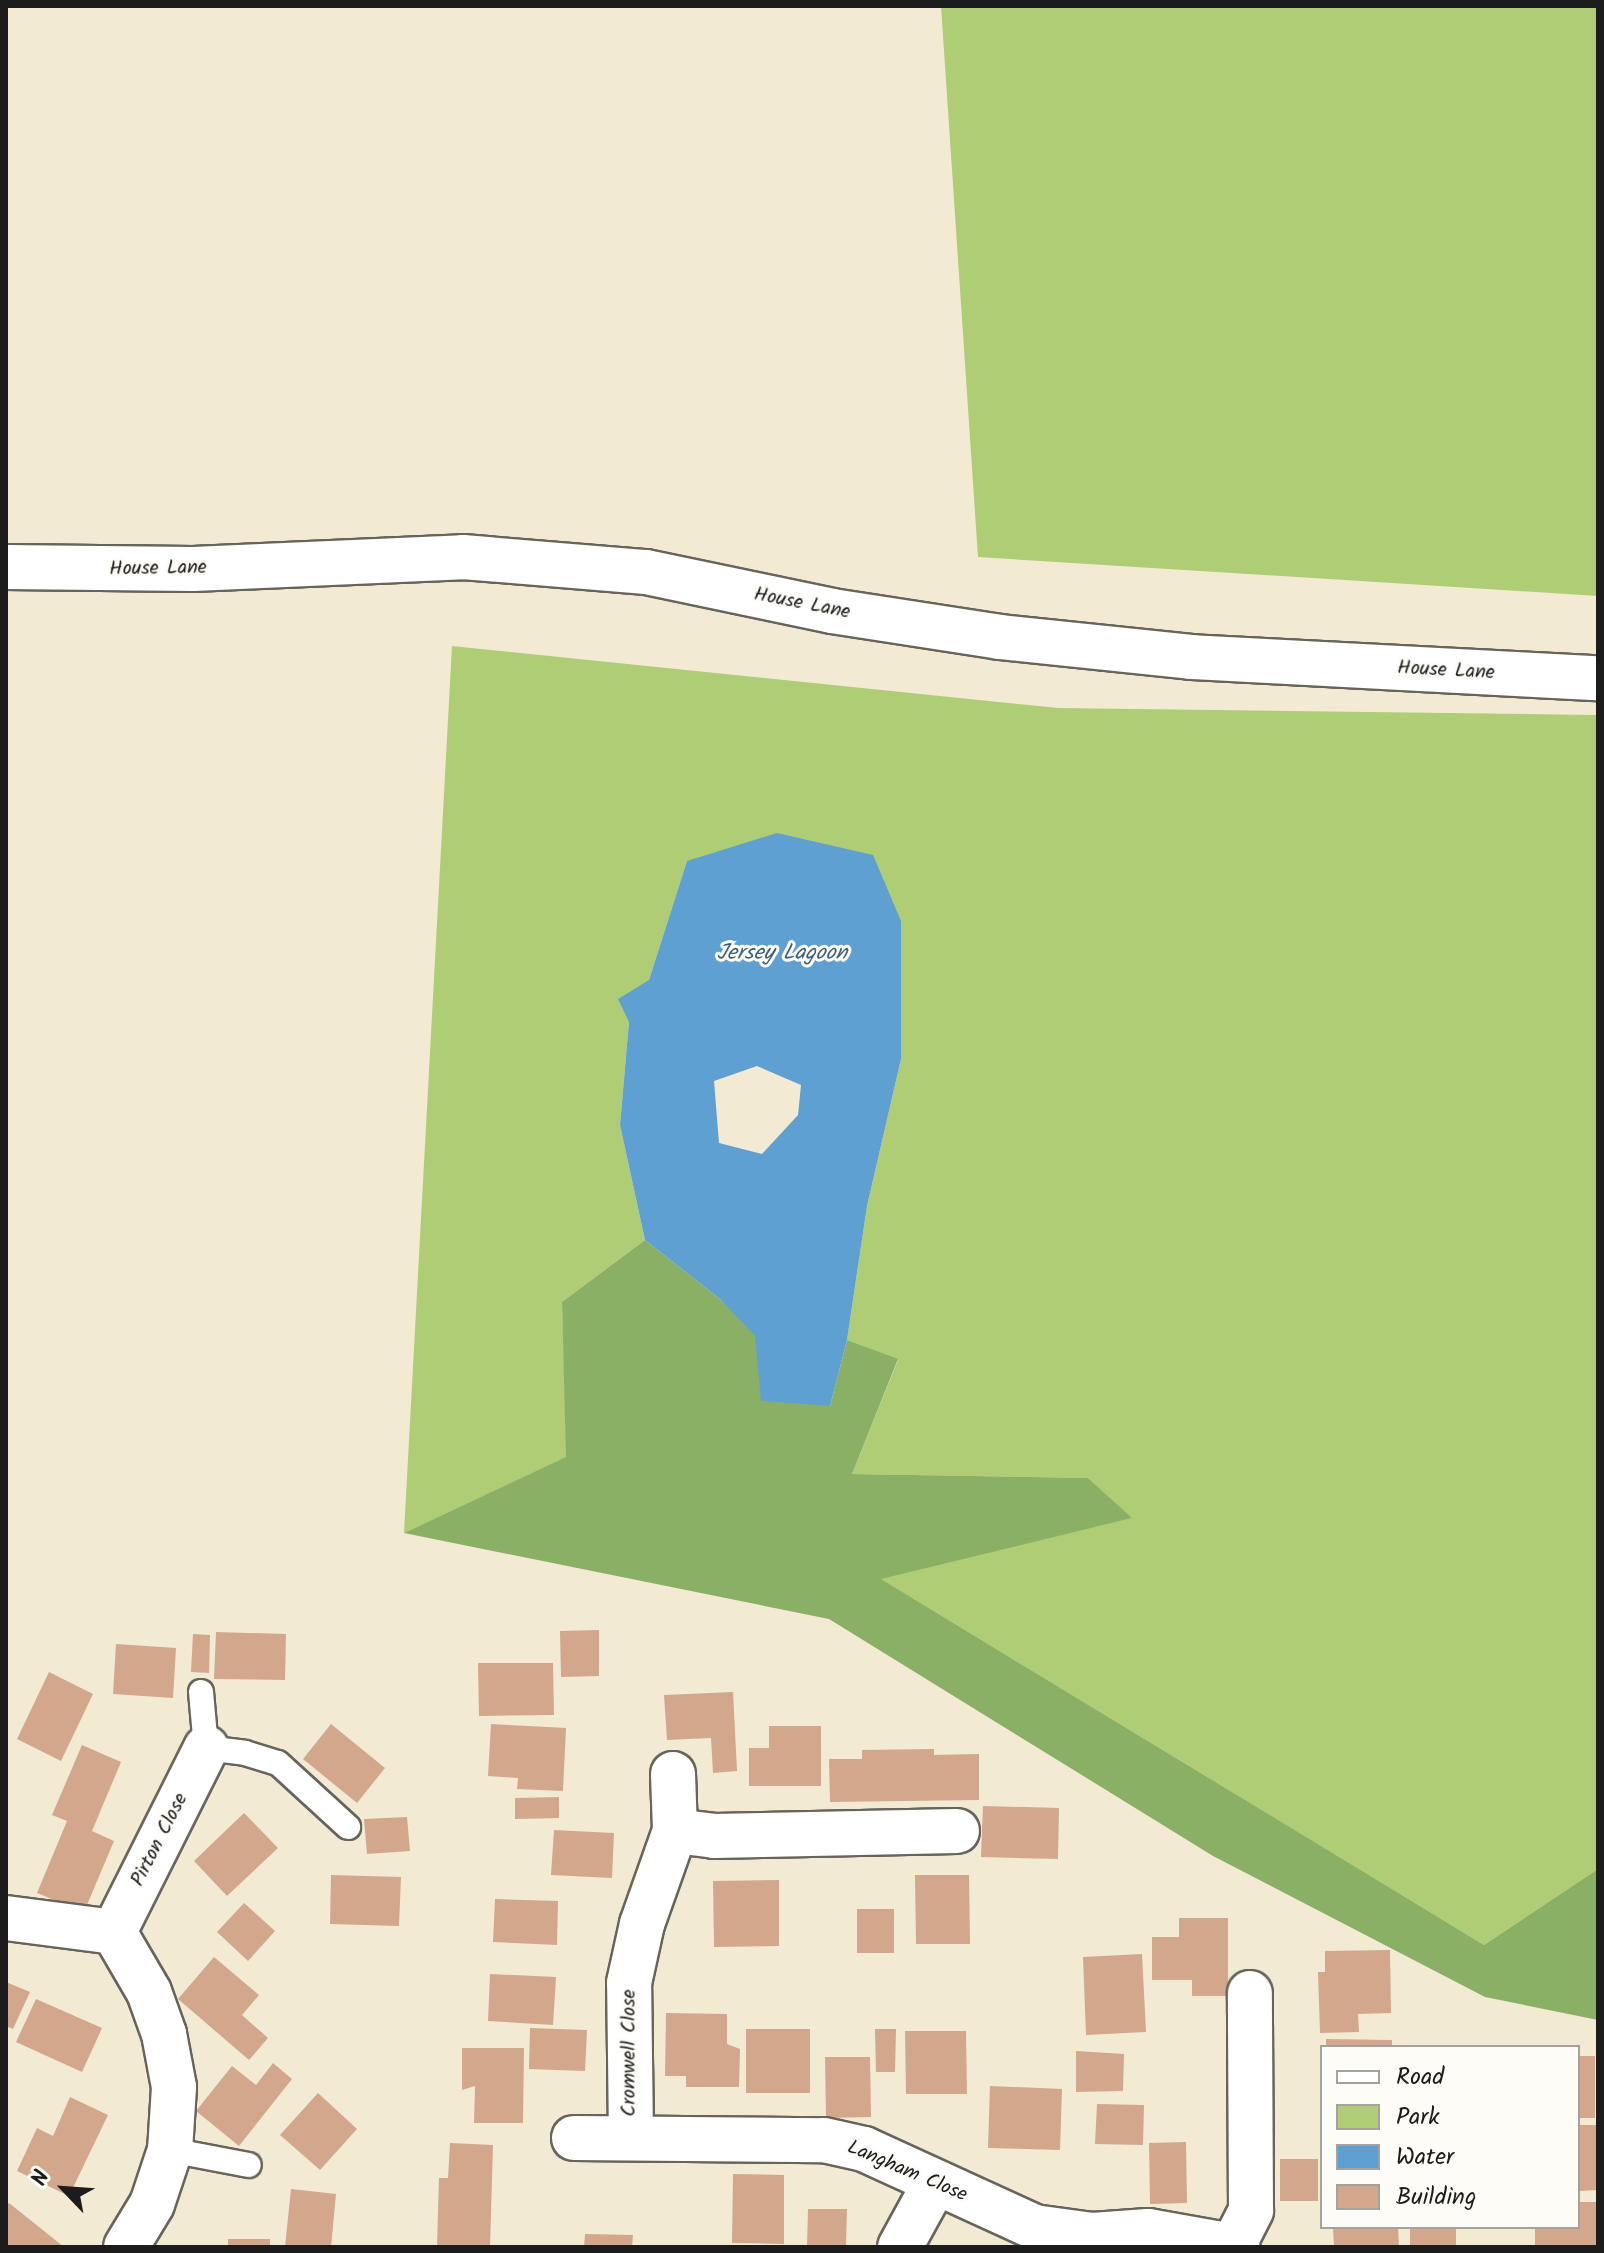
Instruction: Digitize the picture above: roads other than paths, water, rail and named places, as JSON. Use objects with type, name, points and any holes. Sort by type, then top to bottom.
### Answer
[{"type":"street","name":"House Lane","points":[[6,567],[193,569],[463,557],[646,572],[832,611],[999,637],[1161,654],[1598,678]]},
{"type":"street","name":"Pirton Close","points":[[114,1932],[206,1748]]},
{"type":"street","name":"Cromwell Close","points":[[631,2138],[629,1983],[642,1924],[675,1831],[673,1774]]},
{"type":"street","points":[[675,1831],[714,1836],[957,1831]]},
{"type":"street","points":[[6,1918],[114,1932],[149,1992],[164,2034],[174,2087],[170,2150],[152,2204],[126,2247]]},
{"type":"street","name":"Langham Close","points":[[574,2138],[824,2140],[864,2149],[1034,2227],[1092,2235],[1148,2231],[1236,2246],[1251,2210],[1250,1993]]},
{"type":"street","points":[[900,2247],[935,2183]]},
{"type":"lane","points":[[201,1692],[206,1748],[245,1753],[278,1763],[348,1827]]},
{"type":"lane","points":[[170,2150],[249,2165]]},
{"type":"water","name":"Jersey Lagoon","points":[[777,833],[873,855],[901,921],[901,1059],[867,1206],[847,1340],[830,1406],[761,1401],[755,1336],[720,1299],[645,1240],[620,1125],[629,1022],[618,999],[649,980],[687,861]],"holes":[[[757,1066],[801,1085],[798,1115],[762,1154],[719,1143],[714,1081]]]}]
